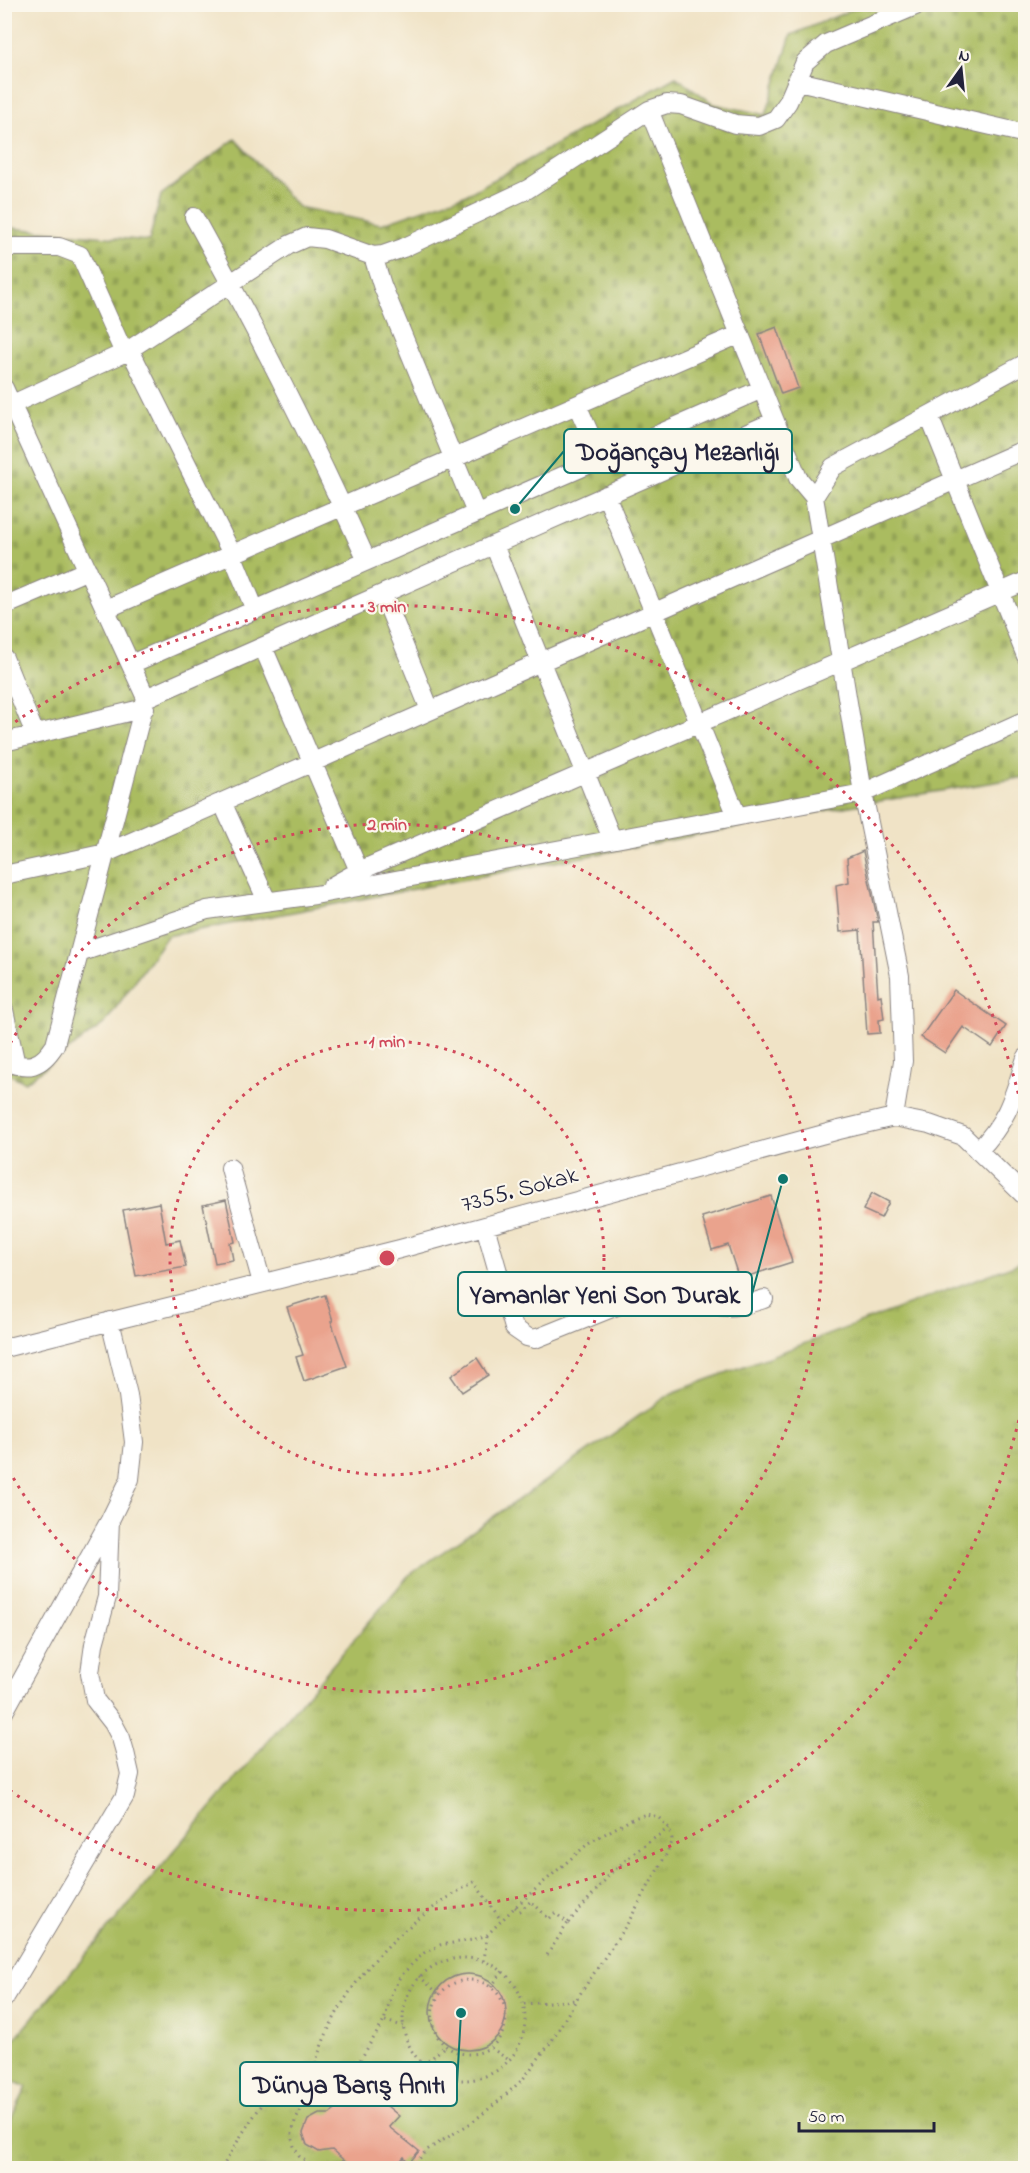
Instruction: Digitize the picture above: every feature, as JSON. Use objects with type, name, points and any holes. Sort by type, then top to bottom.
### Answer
[{"type":"street","points":[[9,407],[127,352],[289,245],[307,237],[325,239],[373,256],[403,248],[528,189],[650,110],[667,104],[681,105],[735,124],[759,126],[776,119],[788,102],[805,62],[826,44],[920,4]]},
{"type":"street","points":[[798,81],[1026,134]]},
{"type":"street","points":[[650,110],[798,478],[814,497],[863,793],[900,976],[903,1061],[894,1117]]},
{"type":"street","points":[[194,217],[231,283],[343,506],[367,561]]},
{"type":"street","points":[[4,249],[12,246],[59,247],[80,255],[127,352],[232,554],[255,610]]},
{"type":"street","points":[[373,256],[382,285],[476,513]]},
{"type":"street","points":[[106,609],[740,334]]},
{"type":"street","points":[[814,497],[833,467],[1026,363]]},
{"type":"street","points":[[4,388],[9,407],[88,570],[131,664],[146,703],[55,1045],[47,1057],[33,1066],[10,1062],[4,1010]]},
{"type":"street","points":[[131,664],[762,388]]},
{"type":"street","points":[[577,405],[601,459]]},
{"type":"street","points":[[929,416],[1026,656]]},
{"type":"street","points":[[4,742],[146,703],[263,647],[775,421]]},
{"type":"street","points":[[4,875],[106,853],[1026,448]]},
{"type":"street","points":[[606,495],[737,816]]},
{"type":"street","points":[[494,545],[612,839]]},
{"type":"street","points":[[4,606],[88,570]]},
{"type":"street","points":[[315,894],[359,872],[1026,581]]},
{"type":"street","points":[[383,594],[430,711]]},
{"type":"street","points":[[263,647],[359,872]]},
{"type":"street","points":[[4,658],[35,734]]},
{"type":"street","points":[[79,953],[207,910],[315,894],[863,793],[1026,720]]},
{"type":"street","points":[[222,802],[267,901]]},
{"type":"street","points":[[978,1151],[995,1133],[1006,1115],[1026,1058]]},
{"type":"street","name":"7355. Sokak","points":[[4,1348],[485,1226],[894,1117],[929,1124],[963,1136],[1026,1197]]},
{"type":"street","points":[[230,1168],[262,1283]]},
{"type":"street","points":[[485,1226],[514,1329],[527,1337],[535,1339],[642,1296],[657,1293],[673,1294],[718,1306],[738,1307],[764,1299]]},
{"type":"street","points":[[4,1712],[110,1520],[130,1479],[134,1442],[128,1395],[110,1321]]},
{"type":"street","points":[[4,1999],[125,1796],[130,1774],[121,1738],[113,1723],[95,1700],[90,1673],[94,1644],[107,1597],[110,1520]]},
{"type":"path","points":[[314,2169],[299,2156],[292,2134],[299,2114],[313,2099],[328,2097],[348,2080],[384,2021],[392,1992],[400,1977],[424,1953],[440,1945],[473,1940],[487,1935],[515,1906],[590,1842],[617,1826],[646,1814],[658,1817],[669,1828],[672,1839],[667,1853],[629,1921],[551,2042],[523,2079],[471,2123],[427,2150],[411,2169]]},
{"type":"path","points":[[547,1955],[568,1923],[611,1873],[636,1851],[669,1828]]},
{"type":"path","points":[[313,2099],[311,2083],[313,2068],[333,2019],[353,1987],[376,1957],[404,1930],[446,1898],[474,1882],[501,1920]]},
{"type":"path","points":[[515,1906],[520,1911],[531,1901],[549,1919],[555,1912],[568,1923]]},
{"type":"path","points":[[484,1961],[487,1935]]},
{"type":"path","points":[[467,1957],[484,1961],[502,1971],[516,1986],[524,2004],[525,2024],[520,2043],[509,2060],[494,2072],[477,2078],[458,2080],[440,2075],[424,2066],[411,2050],[403,2026],[403,2012],[408,1993],[419,1976],[433,1965],[449,1959],[467,1957]]},
{"type":"path","points":[[491,1987],[502,1971]]},
{"type":"path","points":[[419,1976],[440,1994]]},
{"type":"path","points":[[458,1981],[481,1982],[491,1987],[502,2000],[507,2017],[502,2034],[491,2048],[480,2053],[468,2055],[445,2046],[437,2038],[433,2027],[434,2004],[440,1994],[448,1986],[458,1981]]},
{"type":"path","points":[[524,2004],[576,2000]]},
{"type":"path","points":[[384,2021],[403,2026]]},
{"type":"path","points":[[424,2066],[445,2046]]},
{"type":"path","points":[[491,2048],[509,2060]]},
{"type":"path","points":[[222,2169],[236,2143],[270,2093],[299,2065],[326,2071],[361,2059]]},
{"type":"green space","points":[[863,5],[1025,5],[1025,777],[844,807],[167,936],[105,1023],[25,1082],[5,1072],[4,223],[11,228],[149,241],[161,195],[235,139],[298,207],[381,224],[470,193],[676,77],[714,104],[766,115],[791,35]]},
{"type":"green space","points":[[1025,1261],[1025,2168],[5,2168],[5,2131],[27,2087],[5,2078],[5,2050],[408,1576],[672,1393]]},
{"type":"building","points":[[777,327],[798,388],[781,394],[759,334]]},
{"type":"building","points":[[863,851],[878,922],[873,922],[878,996],[881,995],[884,1019],[879,1020],[880,1033],[867,1034],[860,930],[840,932],[836,885],[849,882],[847,858]]},
{"type":"building","points":[[954,990],[1006,1026],[992,1047],[963,1027],[945,1053],[921,1037]]},
{"type":"building","points":[[872,1193],[889,1202],[881,1218],[863,1210]]},
{"type":"building","points":[[771,1196],[792,1262],[739,1279],[728,1245],[712,1250],[702,1217]]},
{"type":"building","points":[[226,1200],[235,1242],[230,1243],[233,1260],[215,1263],[203,1205]]},
{"type":"building","points":[[159,1203],[166,1243],[180,1240],[186,1267],[136,1276],[123,1210]]},
{"type":"building","points":[[325,1295],[333,1321],[331,1321],[347,1366],[304,1381],[296,1357],[303,1355],[287,1307]]},
{"type":"building","points":[[477,1358],[488,1375],[462,1392],[451,1376]]},
{"type":"building","points":[[468,1974],[482,1977],[495,1985],[503,1998],[506,2012],[503,2026],[495,2039],[482,2047],[468,2050],[454,2047],[441,2039],[433,2026],[430,2012],[433,1998],[441,1985],[454,1977]]},
{"type":"building","points":[[351,2092],[365,2105],[374,2095],[399,2116],[389,2127],[419,2151],[409,2163],[404,2157],[393,2169],[354,2169],[332,2150],[319,2152],[307,2145],[303,2133],[308,2120],[319,2114],[330,2114]]},
{"type":"place","name":"Doğançay Mezarlığı","points":[[515,509]]},
{"type":"place","name":"Yamanlar Yeni Son Durak","points":[[783,1179]]},
{"type":"place","name":"Dünya Barış Anıtı","points":[[461,2013]]}]
